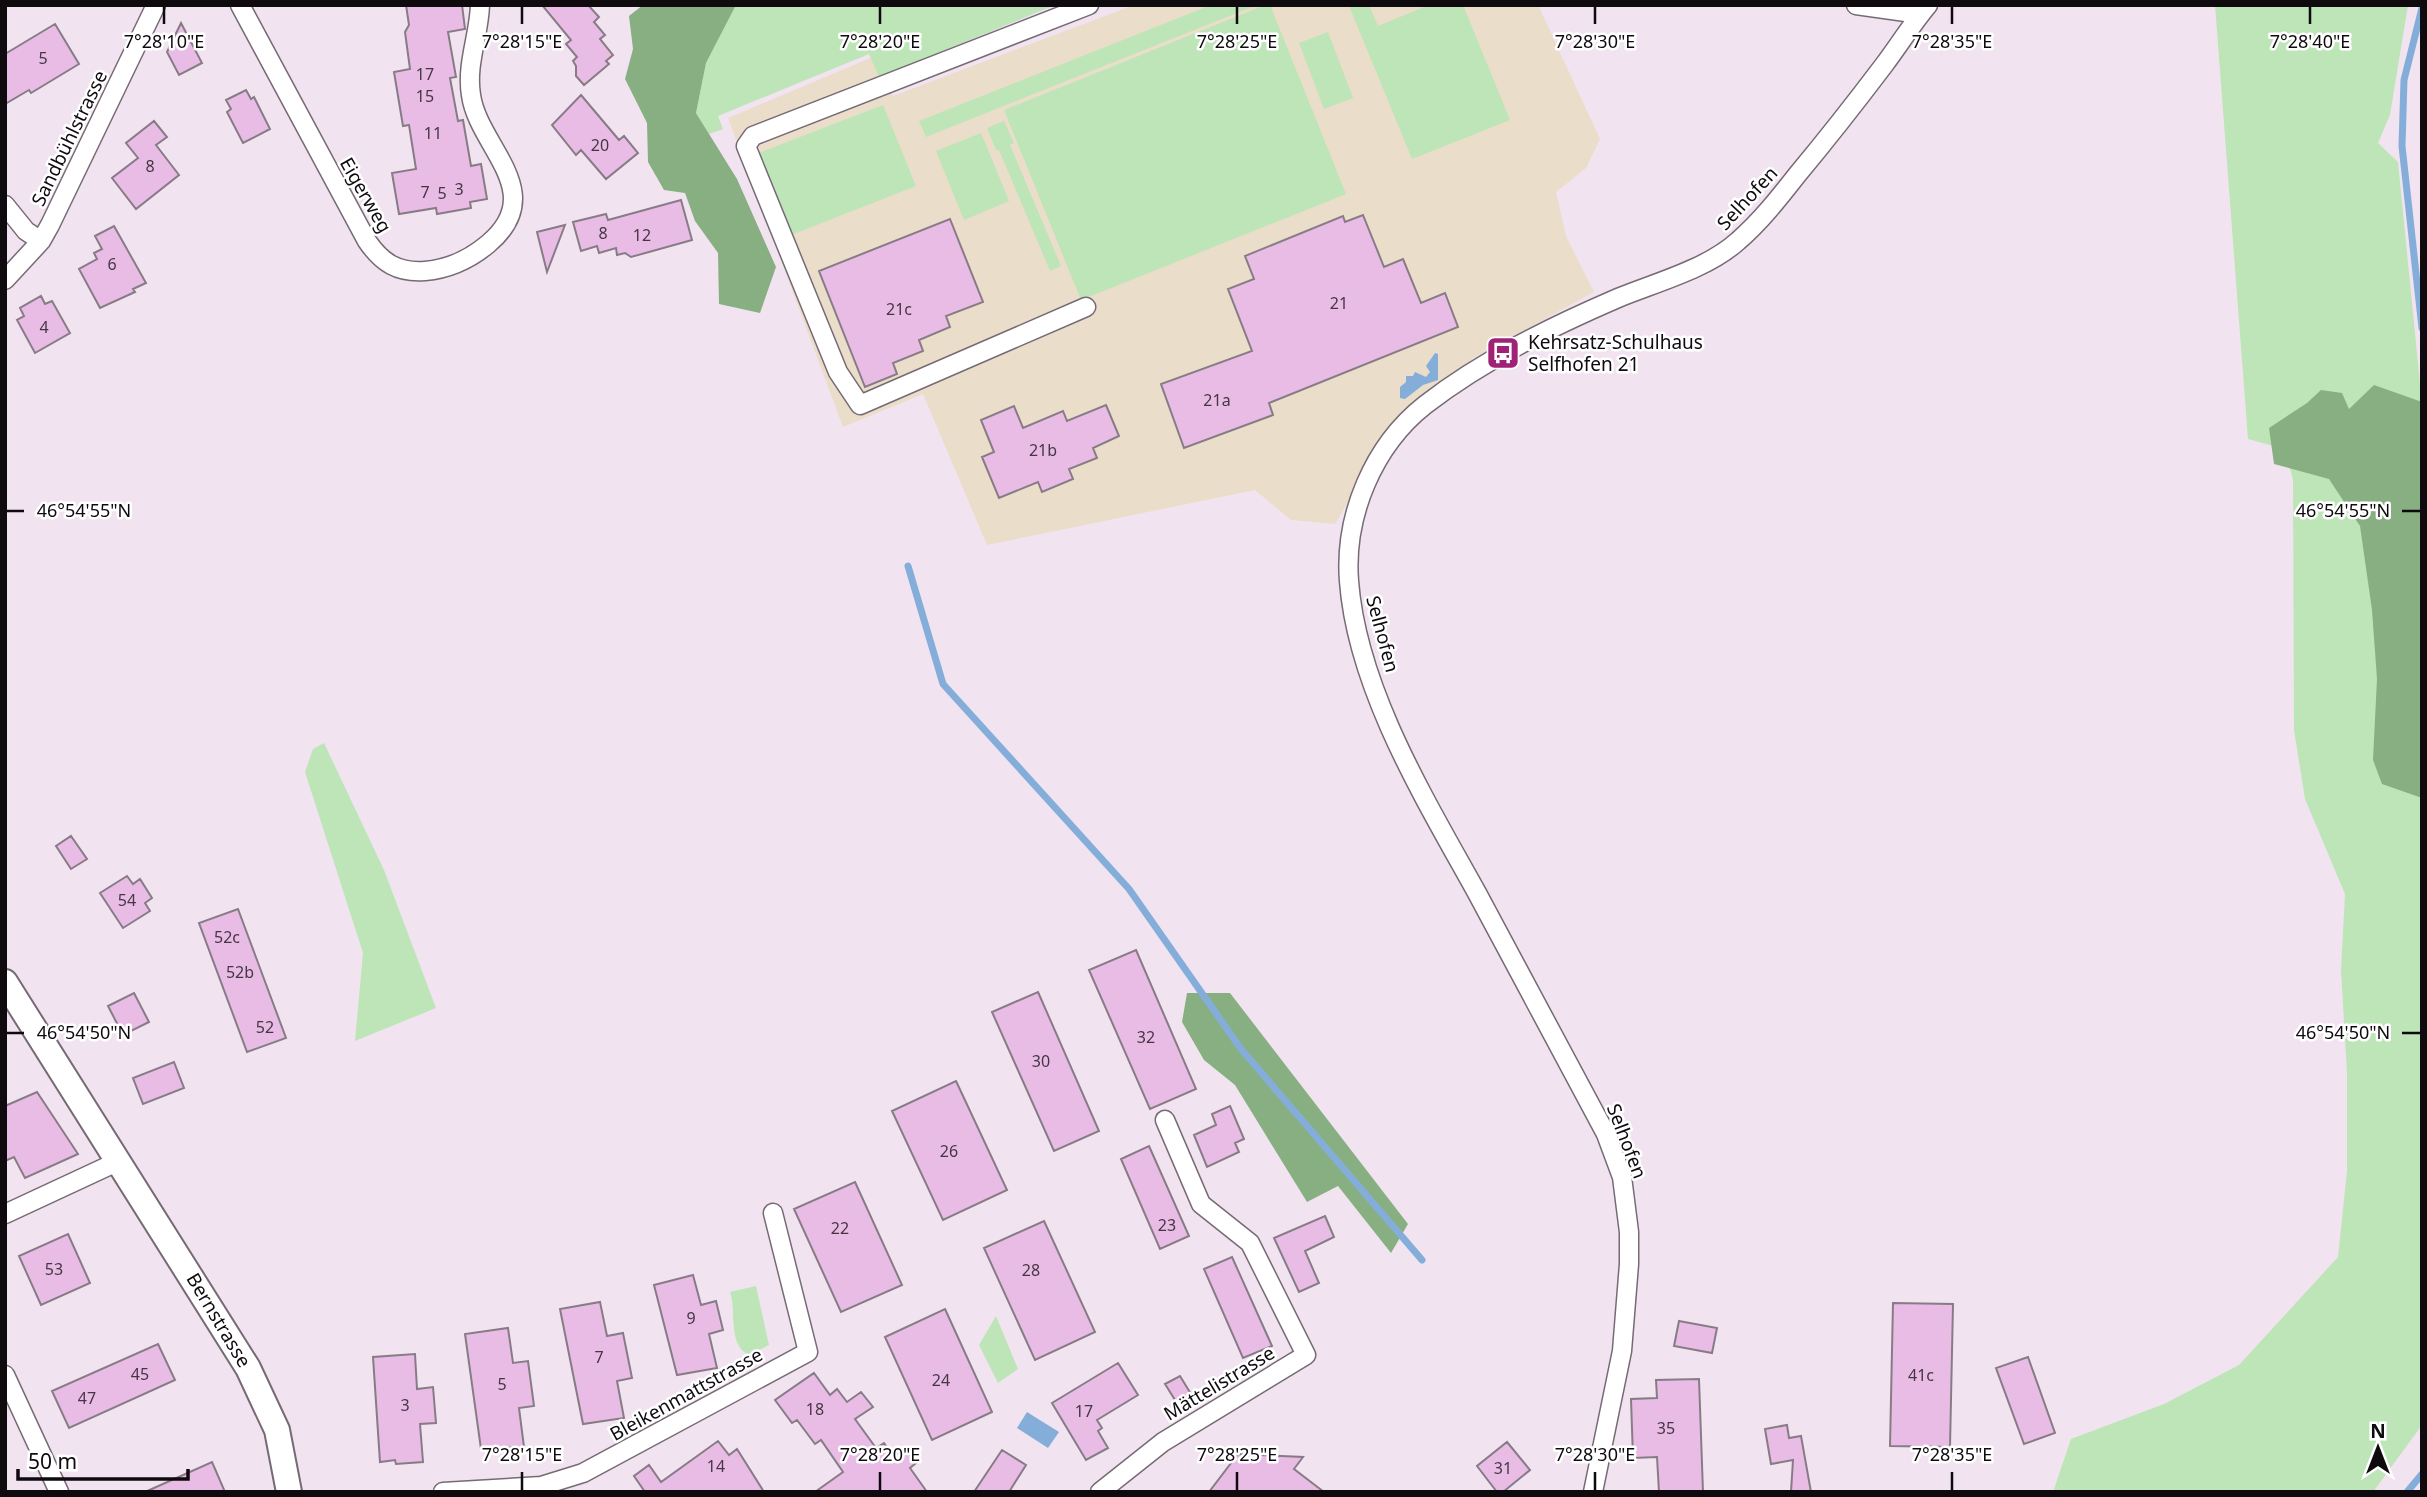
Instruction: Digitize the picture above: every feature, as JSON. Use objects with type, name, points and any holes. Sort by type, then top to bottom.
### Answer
[{"type":"street","name":"Sandbühlstrasse","points":[[5,280],[41,241],[65,197],[156,5]]},
{"type":"street","name":"Eigerweg","points":[[240,5],[367,241],[389,265],[416,271],[438,270],[460,263],[502,230],[510,211],[512,184],[471,99],[469,72],[480,5]]},
{"type":"street","points":[[1086,307],[860,405],[838,372],[746,146],[753,136],[1089,5]]},
{"type":"street","points":[[1856,5],[1924,10]]},
{"type":"street","name":"Selhofen","points":[[1594,1492],[1622,1351],[1629,1232],[1622,1177],[1606,1134],[1432,810],[1387,717],[1354,619],[1348,551],[1353,522],[1363,488],[1380,458],[1423,407],[1511,349],[1711,258],[1737,243],[1820,147],[1924,10]]},
{"type":"street","points":[[5,205],[26,231],[41,241]]},
{"type":"street","name":"Bernstrasse","points":[[5,982],[248,1368],[277,1430],[289,1492]]},
{"type":"street","name":"Mättelistrasse","points":[[1100,1492],[1163,1442],[1306,1355],[1250,1242],[1201,1204],[1165,1120]]},
{"type":"street","points":[[5,1214],[119,1161]]},
{"type":"street","name":"Bleikenmattstrasse","points":[[443,1492],[541,1486],[583,1473],[808,1352],[773,1213]]},
{"type":"street","points":[[5,1375],[59,1492]]},
{"type":"shaded area","points":[[1134,5],[1538,5],[1600,139],[1586,168],[1556,192],[1566,236],[1594,292],[1473,358],[1394,423],[1335,524],[1291,520],[1255,490],[987,545],[923,394],[843,427],[728,118],[875,56],[893,96]]},
{"type":"green space","points":[[643,5],[736,5],[706,63],[696,113],[737,179],[776,267],[760,313],[719,304],[718,253],[695,221],[685,193],[664,190],[648,162],[647,123],[625,79],[633,49],[629,16]]},
{"type":"green space","points":[[736,5],[1055,5],[879,77],[869,54],[718,116],[723,129],[709,134],[696,113],[706,63]]},
{"type":"green space","points":[[1211,5],[1257,5],[926,137],[919,121]]},
{"type":"green space","points":[[1270,5],[1346,194],[1081,300],[1004,110]]},
{"type":"green space","points":[[1369,5],[1378,26],[1429,5],[1463,5],[1510,120],[1412,159],[1349,6]]},
{"type":"green space","points":[[2215,5],[2408,5],[2390,115],[2378,143],[2398,162],[2422,404],[2422,1425],[2373,1492],[2053,1492],[2071,1439],[2164,1404],[2239,1365],[2338,1257],[2347,1171],[2347,1072],[2341,970],[2345,894],[2305,799],[2294,730],[2293,480],[2285,449],[2248,439]]},
{"type":"green space","points":[[1328,32],[1353,98],[1324,109],[1299,43]]},
{"type":"green space","points":[[883,105],[916,186],[791,235],[759,153]]},
{"type":"green space","points":[[1004,121],[1014,143],[1010,145],[1061,266],[1050,271],[999,150],[996,150],[987,128]]},
{"type":"green space","points":[[981,133],[1009,201],[964,220],[936,151]]},
{"type":"green space","points":[[2374,385],[2422,402],[2422,798],[2382,784],[2373,760],[2377,679],[2372,610],[2360,526],[2329,479],[2274,464],[2269,428],[2307,403],[2321,390],[2342,393],[2349,409]]},
{"type":"green space","points":[[324,743],[384,870],[436,1008],[355,1041],[363,953],[305,772],[313,749]]},
{"type":"green space","points":[[1187,993],[1230,993],[1408,1224],[1391,1253],[1338,1186],[1307,1202],[1235,1085],[1204,1060],[1182,1022]]},
{"type":"green space","points":[[756,1286],[769,1345],[749,1355],[742,1350],[735,1336],[730,1292]]},
{"type":"green space","points":[[996,1316],[1018,1369],[998,1383],[979,1345]]},
{"type":"water","points":[[1435,353],[1438,354],[1438,380],[1423,385],[1405,399],[1400,398],[1400,387],[1406,382],[1406,376],[1413,376],[1415,372],[1426,377],[1430,372],[1426,366]]},
{"type":"water","points":[[1027,1412],[1059,1432],[1048,1448],[1017,1428]]},
{"type":"building","points":[[406,5],[462,5],[465,29],[448,32],[456,77],[450,78],[458,121],[463,120],[471,166],[481,164],[487,199],[470,202],[471,208],[437,214],[436,208],[399,214],[392,173],[416,169],[409,125],[403,126],[394,72],[410,69],[405,32],[409,25]]},
{"type":"building","points":[[542,5],[588,5],[599,17],[594,22],[605,35],[600,39],[613,55],[606,61],[609,64],[584,85],[576,76],[573,61],[577,57],[566,44],[571,40]]},
{"type":"building","points":[[181,23],[202,63],[179,75],[167,52]]},
{"type":"building","points":[[55,24],[79,64],[31,93],[29,90],[5,104],[5,54]]},
{"type":"building","points":[[246,90],[251,99],[254,97],[270,129],[243,143],[227,112],[231,109],[226,100]]},
{"type":"building","points":[[581,95],[619,140],[624,136],[638,153],[606,179],[581,150],[576,155],[552,125]]},
{"type":"building","points":[[154,121],[167,137],[156,145],[179,175],[136,209],[112,178],[138,158],[126,143]]},
{"type":"building","points":[[681,200],[692,240],[631,257],[625,253],[617,255],[616,248],[599,253],[597,246],[581,251],[573,222],[606,214],[608,220]]},
{"type":"building","points":[[1363,215],[1384,267],[1403,259],[1421,303],[1445,293],[1458,327],[1269,403],[1273,415],[1184,448],[1161,384],[1252,351],[1228,289],[1254,279],[1245,256],[1343,216],[1345,222]]},
{"type":"building","points":[[950,219],[983,302],[946,316],[950,327],[919,340],[923,351],[893,363],[897,374],[865,387],[819,271]]},
{"type":"building","points":[[565,225],[547,272],[537,232]]},
{"type":"building","points":[[114,226],[146,283],[133,289],[135,292],[100,308],[79,269],[97,259],[94,253],[102,249],[95,236]]},
{"type":"building","points":[[41,296],[45,304],[52,301],[70,333],[35,353],[17,320],[24,316],[20,308]]},
{"type":"building","points":[[1106,405],[1119,436],[1093,448],[1097,458],[1069,469],[1073,479],[1042,492],[1038,482],[999,498],[982,457],[994,452],[981,420],[1014,406],[1023,428],[1063,411],[1067,421]]},
{"type":"building","points":[[71,836],[87,859],[71,869],[56,846]]},
{"type":"building","points":[[127,876],[133,884],[140,879],[152,898],[145,903],[150,911],[123,928],[100,893]]},
{"type":"building","points":[[238,909],[286,1038],[247,1052],[199,923]]},
{"type":"building","points":[[1136,950],[1196,1089],[1150,1109],[1089,970]]},
{"type":"building","points":[[1038,992],[1099,1131],[1054,1151],[992,1012]]},
{"type":"building","points":[[134,993],[149,1022],[123,1035],[108,1006]]},
{"type":"building","points":[[174,1062],[184,1088],[143,1104],[133,1078]]},
{"type":"building","points":[[956,1081],[1007,1190],[943,1220],[892,1111]]},
{"type":"building","points":[[37,1092],[78,1154],[25,1178],[14,1157],[5,1161],[5,1106]]},
{"type":"building","points":[[1230,1106],[1244,1139],[1235,1143],[1239,1152],[1207,1167],[1194,1135],[1216,1125],[1212,1114]]},
{"type":"building","points":[[1149,1146],[1189,1236],[1160,1249],[1121,1159]]},
{"type":"building","points":[[855,1182],[902,1285],[841,1312],[794,1209]]},
{"type":"building","points":[[1325,1216],[1334,1237],[1305,1251],[1319,1283],[1299,1292],[1274,1238]]},
{"type":"building","points":[[1044,1221],[1095,1332],[1035,1360],[984,1248]]},
{"type":"building","points":[[68,1234],[90,1283],[41,1305],[19,1256]]},
{"type":"building","points":[[1232,1257],[1272,1346],[1243,1358],[1204,1269]]},
{"type":"building","points":[[693,1275],[701,1305],[716,1301],[723,1330],[709,1334],[717,1368],[677,1375],[654,1285]]},
{"type":"building","points":[[600,1302],[607,1336],[623,1333],[632,1378],[617,1381],[624,1418],[583,1424],[560,1309]]},
{"type":"building","points":[[1893,1303],[1953,1304],[1950,1447],[1890,1446]]},
{"type":"building","points":[[945,1309],[992,1412],[932,1440],[885,1337]]},
{"type":"building","points":[[1679,1321],[1717,1328],[1712,1353],[1674,1346]]},
{"type":"building","points":[[508,1328],[513,1363],[528,1361],[534,1406],[519,1408],[524,1447],[481,1449],[465,1334]]},
{"type":"building","points":[[158,1344],[175,1380],[69,1428],[52,1391]]},
{"type":"building","points":[[415,1354],[417,1389],[433,1387],[436,1423],[420,1424],[423,1462],[380,1462],[373,1357]]},
{"type":"building","points":[[2028,1357],[2055,1433],[2024,1444],[1996,1368]]},
{"type":"building","points":[[1118,1363],[1138,1395],[1097,1420],[1102,1428],[1098,1431],[1108,1448],[1086,1460],[1052,1403]]},
{"type":"building","points":[[814,1373],[830,1395],[837,1389],[847,1402],[861,1392],[873,1407],[855,1419],[876,1448],[884,1443],[894,1457],[905,1448],[916,1463],[910,1468],[927,1492],[815,1492],[843,1472],[821,1440],[815,1444],[797,1420],[792,1423],[775,1400]]},
{"type":"building","points":[[1180,1376],[1194,1399],[1180,1408],[1165,1384]]},
{"type":"building","points":[[1699,1379],[1703,1492],[1659,1492],[1657,1457],[1633,1458],[1631,1399],[1657,1398],[1656,1380]]},
{"type":"building","points":[[1787,1425],[1789,1438],[1801,1436],[1811,1492],[1791,1492],[1793,1460],[1771,1464],[1765,1429]]},
{"type":"building","points":[[718,1441],[729,1455],[737,1449],[764,1492],[645,1492],[634,1476],[649,1465],[661,1482]]},
{"type":"building","points":[[1507,1442],[1530,1470],[1503,1492],[1497,1492],[1477,1466]]},
{"type":"building","points":[[1002,1450],[1026,1465],[1009,1492],[974,1492]]},
{"type":"building","points":[[1238,1454],[1303,1457],[1294,1469],[1324,1492],[1209,1492]]},
{"type":"building","points":[[212,1462],[225,1492],[145,1492]]},
{"type":"waterway","points":[[2422,8],[2404,80],[2402,146],[2422,328]]},
{"type":"waterway","points":[[908,566],[943,684],[1129,889],[1241,1049],[1422,1260]]},
{"type":"waterway","points":[[2407,1492],[2422,1474]]},
{"type":"place","name":"Kehrsatz-Schulhaus Selfhofen 21","points":[[1503,353]]}]
